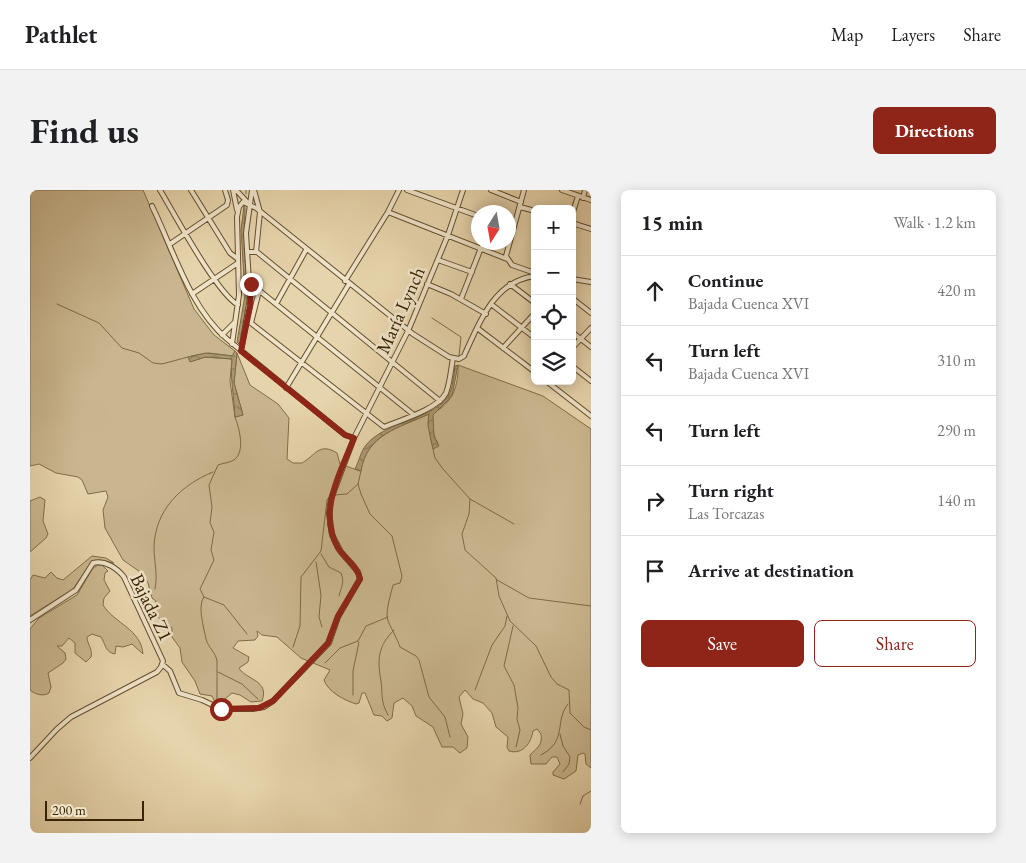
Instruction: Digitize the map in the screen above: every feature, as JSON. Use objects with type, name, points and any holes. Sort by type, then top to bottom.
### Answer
[{"type":"street","points":[[160,190],[215,278],[230,299],[238,305]]},
{"type":"street","points":[[192,190],[230,253],[238,261]]},
{"type":"street","points":[[170,244],[227,205],[228,200],[225,190]]},
{"type":"street","points":[[235,190],[249,204],[408,330],[452,358],[459,359],[464,356],[477,328],[492,304],[510,284],[531,275]]},
{"type":"street","points":[[232,344],[238,305],[235,190]]},
{"type":"street","points":[[249,322],[251,284],[246,225],[253,190]]},
{"type":"street","points":[[253,190],[260,212],[256,252]]},
{"type":"street","points":[[345,281],[388,212],[399,190]]},
{"type":"street","points":[[407,190],[471,213]]},
{"type":"street","name":"María Lynch","points":[[162,664],[170,671],[179,693],[202,700],[217,709],[253,709],[264,707],[273,701],[324,650],[338,616],[360,579],[358,572],[338,547],[332,535],[329,513],[331,499],[354,438],[408,330],[438,260],[463,190]]},
{"type":"street","points":[[491,190],[531,209]]},
{"type":"street","points":[[516,222],[524,190]]},
{"type":"street","points":[[562,190],[591,200]]},
{"type":"street","points":[[583,198],[585,190]]},
{"type":"street","points":[[575,205],[578,196]]},
{"type":"street","points":[[237,212],[241,203],[249,204]]},
{"type":"street","points":[[152,206],[192,294],[208,319],[232,344],[345,435],[354,438]]},
{"type":"street","points":[[388,212],[471,244]]},
{"type":"street","points":[[576,224],[591,229]]},
{"type":"street","points":[[276,304],[306,250]]},
{"type":"street","points":[[461,299],[480,250]]},
{"type":"street","points":[[486,250],[507,259],[514,266],[531,272]]},
{"type":"street","points":[[507,259],[509,250]]},
{"type":"street","points":[[247,252],[256,252],[440,401]]},
{"type":"street","points":[[438,260],[472,272]]},
{"type":"street","points":[[192,294],[238,261]]},
{"type":"street","points":[[576,280],[591,282]]},
{"type":"street","points":[[251,284],[414,414]]},
{"type":"street","points":[[286,388],[349,284]]},
{"type":"street","points":[[427,284],[461,299],[486,314]]},
{"type":"street","points":[[510,284],[531,300]]},
{"type":"street","points":[[241,351],[259,291]]},
{"type":"street","points":[[576,301],[591,313]]},
{"type":"street","points":[[492,304],[531,335]]},
{"type":"street","points":[[503,348],[531,317]]},
{"type":"street","points":[[222,335],[235,322]]},
{"type":"street","points":[[249,322],[384,427],[440,401],[446,391],[452,358]]},
{"type":"street","points":[[477,328],[531,369]]},
{"type":"street","points":[[576,344],[591,328]]},
{"type":"street","points":[[576,335],[591,347]]},
{"type":"street","points":[[576,369],[591,381]]},
{"type":"street","points":[[551,385],[591,416]]},
{"type":"street","name":"Bajada Z1","points":[[30,620],[76,590],[94,563],[104,562],[118,570],[124,578],[162,658],[162,664],[157,672],[71,717],[30,758]]},
{"type":"shaded area","points":[[30,190],[143,190],[194,309],[214,335],[235,351],[233,356],[209,353],[191,356],[193,361],[205,357],[232,359],[230,381],[235,417],[243,415],[234,383],[237,353],[250,385],[278,404],[289,418],[287,459],[293,463],[302,463],[318,451],[326,449],[337,453],[340,464],[360,471],[370,448],[377,440],[396,428],[429,414],[428,423],[432,445],[438,443],[434,436],[433,413],[450,399],[456,387],[458,365],[543,396],[591,429],[591,768],[586,764],[585,754],[583,753],[578,755],[576,771],[564,779],[553,775],[553,772],[560,764],[557,757],[552,757],[546,764],[531,764],[530,755],[539,746],[541,741],[541,734],[537,729],[533,731],[526,747],[514,752],[509,751],[507,747],[508,737],[496,727],[492,713],[483,703],[473,699],[465,690],[459,697],[463,714],[461,724],[468,737],[467,748],[460,753],[453,747],[442,747],[433,727],[416,716],[412,706],[403,698],[394,703],[392,718],[387,721],[382,716],[374,715],[365,693],[362,693],[359,703],[356,704],[342,698],[329,688],[324,680],[330,670],[301,658],[277,637],[262,635],[257,631],[258,636],[255,640],[238,641],[233,648],[249,657],[248,662],[239,668],[260,684],[264,694],[262,701],[251,702],[240,695],[232,693],[217,706],[212,696],[200,694],[195,681],[182,662],[180,648],[172,637],[172,628],[156,615],[156,601],[152,598],[148,583],[143,574],[123,560],[105,528],[103,510],[108,497],[106,491],[88,494],[82,480],[78,477],[56,473],[39,464],[30,466]]},
{"type":"shaded area","points":[[40,497],[45,500],[43,521],[48,534],[30,552],[30,501]]},
{"type":"shaded area","points":[[92,556],[106,558],[114,563],[100,560],[92,561],[73,589],[30,616],[30,580],[33,575],[45,578],[51,572],[57,578],[63,580]]},
{"type":"shaded area","points":[[102,565],[108,571],[105,573],[104,580],[110,591],[104,598],[103,605],[108,612],[138,638],[143,654],[132,644],[123,647],[116,646],[115,654],[112,653],[107,650],[101,637],[92,634],[87,637],[91,649],[91,657],[86,662],[75,653],[75,643],[69,638],[62,646],[57,646],[65,653],[66,659],[48,673],[51,687],[49,693],[42,695],[34,693],[30,690],[30,629],[39,618],[77,595],[93,568]]},
{"type":"water","points":[[244,206],[247,298],[244,332],[239,344],[237,342],[245,295],[241,230]]},
{"type":"water","points":[[235,351],[237,353],[234,383],[243,415],[235,417],[232,359],[205,357],[190,362],[188,357],[206,353],[232,356]]},
{"type":"water","points":[[458,365],[452,396],[433,415],[434,437],[439,446],[433,449],[428,426],[429,414],[395,428],[377,440],[364,459],[361,471],[355,469],[364,447],[375,437],[386,430],[423,415],[443,402],[450,393],[455,366]]},
{"type":"waterway","points":[[57,304],[99,323],[122,348],[139,353],[153,363],[162,364],[188,357]]},
{"type":"waterway","points":[[432,318],[461,337],[459,356]]},
{"type":"waterway","points":[[217,705],[217,661],[206,639],[201,611],[204,597],[200,589],[214,560],[211,550],[214,532],[210,523],[212,507],[209,485],[218,465],[234,460],[240,451],[241,445],[235,417]]},
{"type":"waterway","points":[[433,449],[435,458],[443,469],[470,499],[514,524]]},
{"type":"waterway","points":[[361,471],[358,484],[361,494],[370,514],[392,536],[402,576],[400,583],[393,585],[387,609],[388,621],[400,647],[416,656],[419,660],[429,697],[445,717],[450,737]]},
{"type":"waterway","points":[[155,589],[154,547],[159,522],[172,500],[190,484],[213,472]]},
{"type":"waterway","points":[[334,495],[347,494],[358,484]]},
{"type":"waterway","points":[[293,647],[300,626],[301,577],[321,551],[327,500],[330,496]]},
{"type":"waterway","points":[[470,499],[469,514],[462,534],[465,550],[496,578],[499,596],[510,621],[536,646],[551,677],[557,684],[569,690],[570,713],[584,727],[591,730]]},
{"type":"waterway","points":[[321,554],[329,567],[341,573],[343,582],[339,596]]},
{"type":"waterway","points":[[316,562],[321,595],[319,617],[322,627]]},
{"type":"waterway","points":[[497,580],[529,598],[591,606]]},
{"type":"waterway","points":[[204,597],[224,605],[247,634]]},
{"type":"waterway","points":[[475,690],[492,645],[505,626],[507,616]]},
{"type":"waterway","points":[[325,663],[340,648],[358,641],[366,626],[388,617]]},
{"type":"waterway","points":[[513,626],[504,666],[514,685],[518,708],[517,719],[520,730],[516,747]]},
{"type":"waterway","points":[[388,715],[383,702],[379,659],[382,647],[394,630]]},
{"type":"waterway","points":[[353,695],[353,671],[359,642]]},
{"type":"waterway","points":[[218,672],[242,684],[258,699]]},
{"type":"waterway","points":[[541,755],[555,744],[564,710],[568,704]]},
{"type":"waterway","points":[[560,734],[563,746],[570,757],[569,764],[563,772]]},
{"type":"waterway","points":[[580,804],[583,796],[591,791]]},
{"type":"route","points":[[221,709],[253,709],[264,707],[273,701],[324,650],[331,638],[338,616],[357,587],[360,579],[360,575],[341,552],[332,535],[329,513],[331,499],[354,438],[345,435],[241,351],[250,306],[251,284]]}]
